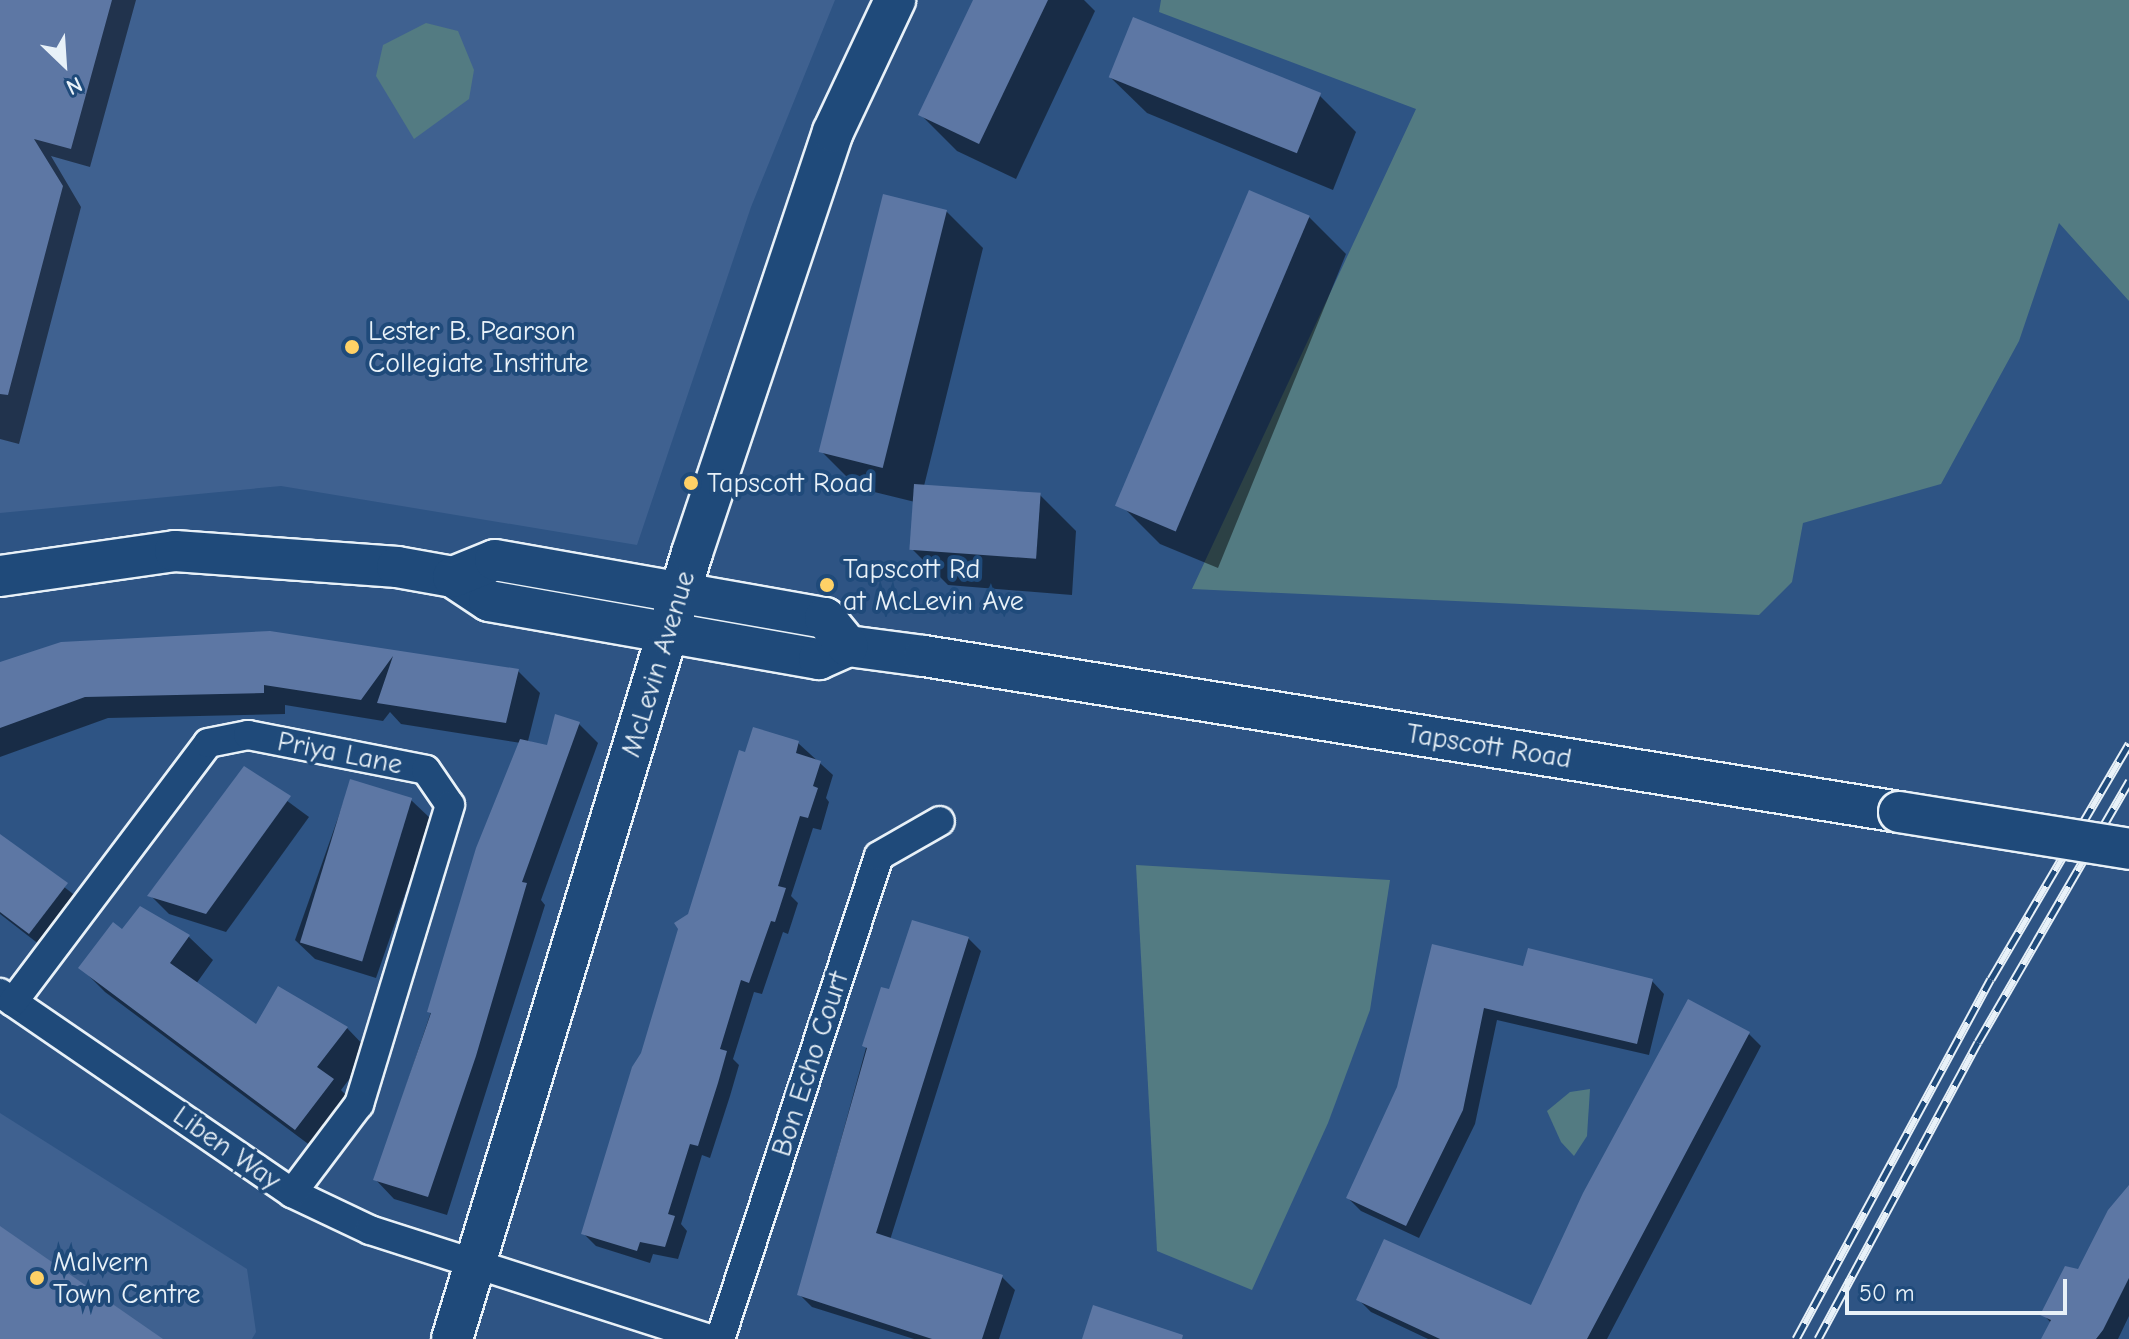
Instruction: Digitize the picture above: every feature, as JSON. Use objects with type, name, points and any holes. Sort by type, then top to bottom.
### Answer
[{"type":"street","name":"McLevin Avenue","points":[[452,1339],[667,634],[833,132],[895,0]]},
{"type":"street","name":"Tapscott Road","points":[[0,576],[175,551],[397,567],[453,577],[489,601],[819,659],[848,646],[2129,849]]},
{"type":"street","points":[[453,577],[495,560],[680,595],[825,618],[848,646]]},
{"type":"street","name":"Priya Lane","points":[[7,997],[208,743],[248,735],[426,770],[450,805],[359,1104],[292,1193]]},
{"type":"street","name":"Bon Echo Court","points":[[720,1339],[879,856],[940,821]]},
{"type":"street","name":"Liben Way","points":[[7,997],[292,1193],[370,1230],[476,1260],[710,1339]]},
{"type":"shaded area","name":"Lester B. Pearson Collegiate Institute","points":[[0,0],[835,0],[751,207],[637,545],[281,486],[0,513]]},
{"type":"shaded area","points":[[0,1113],[247,1269],[256,1332],[252,1339],[0,1339]]},
{"type":"green space","points":[[1161,0],[2129,0],[2129,301],[2059,223],[2019,341],[1941,484],[1803,523],[1792,582],[1759,615],[1192,589],[1416,109],[1159,12]]},
{"type":"green space","points":[[426,23],[458,31],[474,70],[469,99],[414,139],[376,76],[383,45]]},
{"type":"green space","points":[[1136,865],[1390,880],[1370,1010],[1328,1123],[1252,1290],[1157,1251]]},
{"type":"green space","points":[[1590,1089],[1587,1136],[1574,1156],[1561,1142],[1547,1111],[1570,1092]]},
{"type":"building","points":[[0,0],[112,0],[71,149],[34,139],[63,186],[8,395],[0,394]]},
{"type":"building","points":[[973,0],[1048,0],[979,144],[918,115]]},
{"type":"building","points":[[1133,17],[1321,93],[1297,153],[1109,77]]},
{"type":"building","points":[[1249,190],[1310,216],[1176,532],[1115,506]]},
{"type":"building","points":[[883,194],[947,210],[883,468],[819,452]]},
{"type":"building","points":[[914,484],[1041,493],[1036,559],[909,550]]},
{"type":"building","points":[[270,631],[519,669],[506,723],[377,703],[393,656],[361,700],[264,685],[264,693],[85,697],[0,728],[0,662],[61,642]]},
{"type":"building","points":[[555,714],[580,722],[522,882],[527,883],[476,1056],[428,1197],[373,1180],[431,1013],[427,1012],[476,848],[520,739],[547,745]]},
{"type":"building","points":[[753,727],[799,741],[796,753],[821,761],[813,786],[818,788],[808,818],[800,816],[778,886],[786,888],[775,922],[771,921],[749,983],[741,980],[720,1049],[727,1051],[718,1083],[698,1146],[690,1144],[668,1214],[675,1216],[665,1247],[640,1242],[637,1251],[581,1234],[632,1067],[641,1053],[678,929],[674,923],[688,914],[739,750],[745,752]]},
{"type":"building","points":[[244,766],[291,796],[206,914],[147,896]]},
{"type":"building","points":[[350,779],[412,798],[362,962],[300,943]]},
{"type":"building","points":[[0,834],[68,883],[29,934],[0,912]]},
{"type":"building","points":[[140,906],[190,935],[170,963],[256,1024],[278,986],[348,1027],[317,1067],[334,1079],[295,1130],[78,968],[113,922],[122,929]]},
{"type":"building","points":[[912,920],[969,937],[876,1233],[1003,1275],[982,1339],[932,1339],[797,1295],[867,1048],[862,1046],[881,987],[889,989]]},
{"type":"building","points":[[1432,944],[1523,966],[1528,948],[1653,979],[1637,1044],[1484,1008],[1463,1110],[1406,1226],[1346,1198],[1397,1087]]},
{"type":"building","points":[[1688,999],[1750,1032],[1587,1339],[1440,1339],[1356,1300],[1384,1239],[1531,1305],[1583,1193]]},
{"type":"building","points":[[2129,1185],[2129,1278],[2103,1330],[2096,1339],[2041,1339],[2051,1320],[2040,1315],[2065,1266],[2078,1269],[2108,1210]]},
{"type":"building","name":"Malvern Town Centre","points":[[0,1226],[163,1339],[0,1339]]},
{"type":"building","points":[[1093,1305],[1183,1335],[1182,1339],[1082,1339]]},
{"type":"railway","points":[[1796,1339],[1991,979],[2129,744]]},
{"type":"railway","points":[[1818,1339],[1978,1042],[2129,781]]},
{"type":"place","name":"Lester B. Pearson Collegiate Institute","points":[[352,347]]},
{"type":"place","name":"Tapscott Road","points":[[691,483]]},
{"type":"place","name":"Tapscott Rd at McLevin Ave","points":[[827,585]]},
{"type":"place","name":"Malvern Town Centre","points":[[37,1278]]}]
